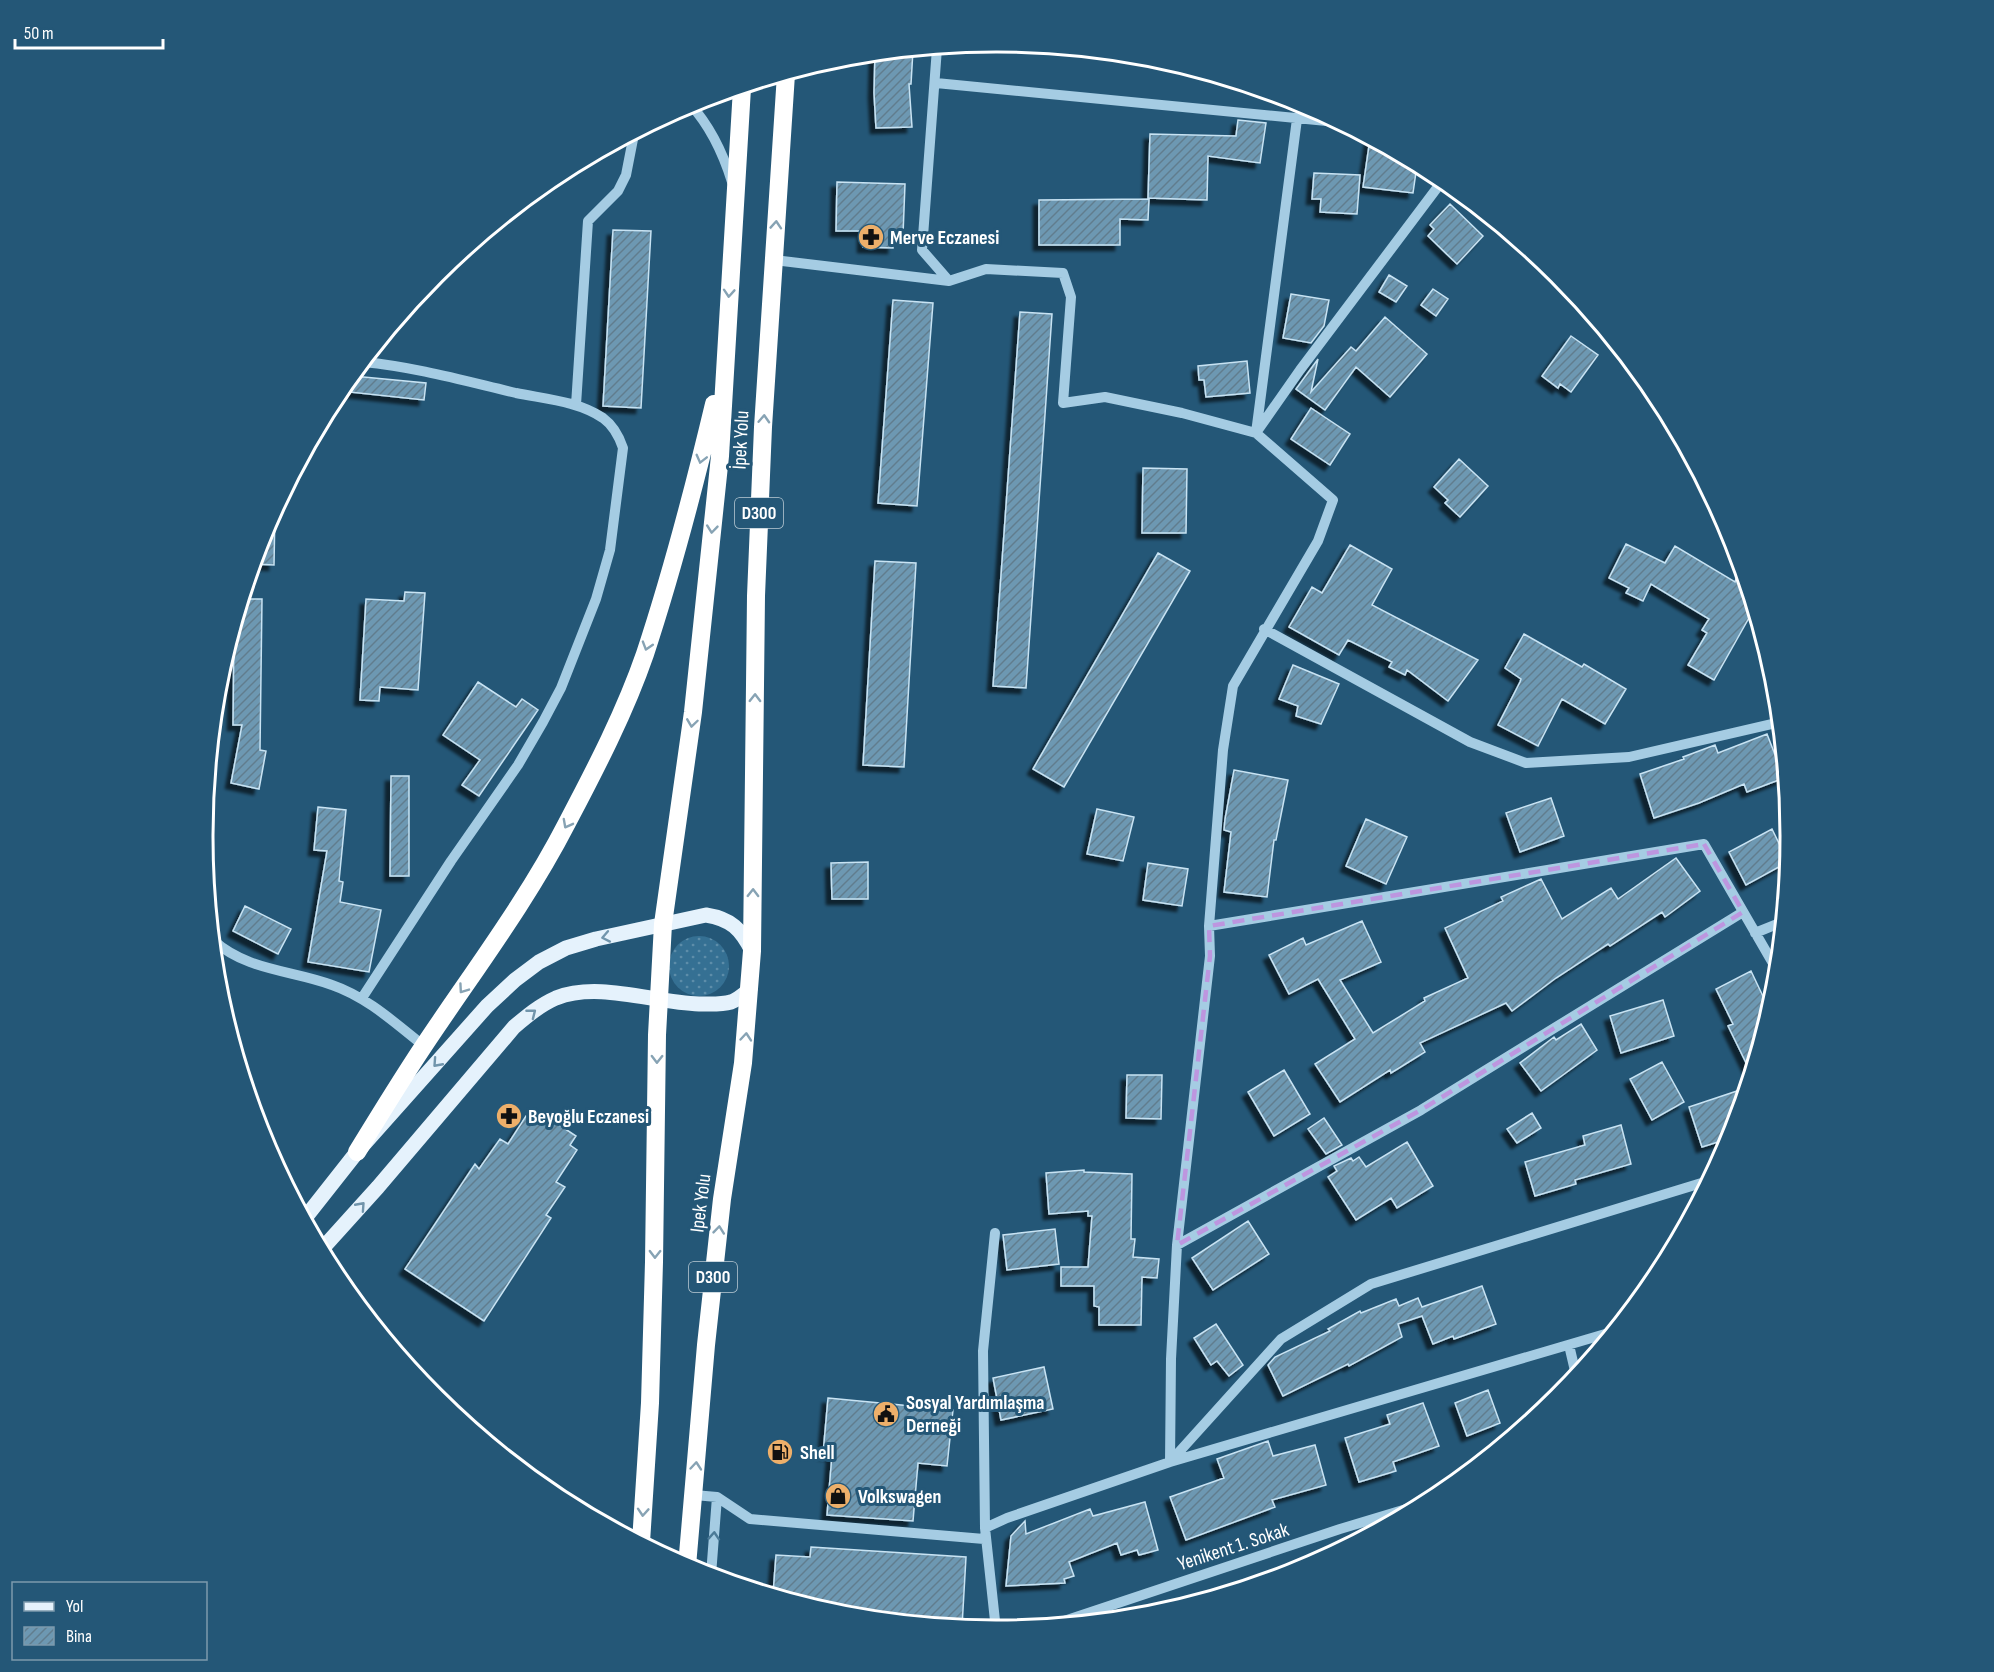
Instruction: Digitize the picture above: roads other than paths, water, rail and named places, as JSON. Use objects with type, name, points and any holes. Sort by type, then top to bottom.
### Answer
[{"type":"highway","name":"İpek Yolu","points":[[752,951],[756,596],[763,427],[786,82]]},
{"type":"highway","name":"İpek Yolu","points":[[663,924],[693,712],[720,456],[742,95]]},
{"type":"highway","points":[[357,1152],[424,1046],[532,884],[567,825],[620,715],[644,655],[678,545],[724,361]]},
{"type":"highway","points":[[641,1534],[652,1333],[658,1001],[663,924]]},
{"type":"highway","points":[[750,989],[752,951]]},
{"type":"highway","name":"Ipek Yolu","points":[[688,1556],[707,1334],[722,1199],[743,1063],[750,989]]},
{"type":"main road","points":[[310,1212],[357,1152],[487,1006],[539,962],[576,945],[706,915],[721,917],[737,928],[752,951]]},
{"type":"main road","points":[[328,1243],[514,1027],[540,1006],[558,997],[584,993],[614,993],[658,1001],[716,1004],[740,998],[750,989]]},
{"type":"street","points":[[937,55],[922,250],[949,280]]},
{"type":"street","points":[[936,83],[1316,120]]},
{"type":"street","points":[[696,112],[711,131],[724,156],[735,195]]},
{"type":"street","points":[[1256,433],[1297,119]]},
{"type":"street","points":[[576,405],[588,221],[618,191],[626,175],[632,142]]},
{"type":"street","points":[[1256,433],[1300,370],[1437,188]]},
{"type":"street","points":[[774,260],[949,280],[986,269],[1063,273],[1071,297],[1063,403],[1105,397],[1182,413],[1256,433],[1333,500],[1318,541],[1264,629],[1233,686],[1223,750],[1209,926],[1210,956],[1178,1245],[1171,1359],[1170,1462]]},
{"type":"street","points":[[362,998],[433,888],[518,765],[561,688],[596,599],[610,550],[623,448],[611,424],[604,418],[576,405],[443,374],[372,363]]},
{"type":"street","points":[[1264,629],[1470,742],[1526,764],[1629,757],[1772,724]]},
{"type":"street","points":[[1209,926],[1704,844],[1770,959]]},
{"type":"street","points":[[1178,1245],[1421,1110],[1743,912]]},
{"type":"street","points":[[1755,933],[1775,925]]},
{"type":"street","points":[[222,948],[240,959],[261,967],[333,985],[362,998],[424,1046]]},
{"type":"street","points":[[1170,1462],[1281,1339],[1371,1284],[1700,1184]]},
{"type":"street","points":[[995,1233],[983,1351],[985,1534],[995,1620]]},
{"type":"street","points":[[694,1495],[717,1497],[750,1519],[985,1534],[1006,1518],[1170,1462],[1600,1335]]},
{"type":"street","points":[[1569,1345],[1574,1366]]},
{"type":"street","points":[[712,1566],[717,1497]]},
{"type":"street","name":"Yenikent 1. Sokak","points":[[1083,1615],[1391,1514]]},
{"type":"place","name":"Merve Eczanesi","points":[[871,237]]},
{"type":"place","name":"Beyoğlu Eczanesi","points":[[509,1116]]},
{"type":"place","name":"Sosyal Yardımlaşma Derneği","points":[[886,1414]]},
{"type":"place","name":"Shell","points":[[780,1452]]},
{"type":"place","name":"Volkswagen","points":[[838,1496]]}]
